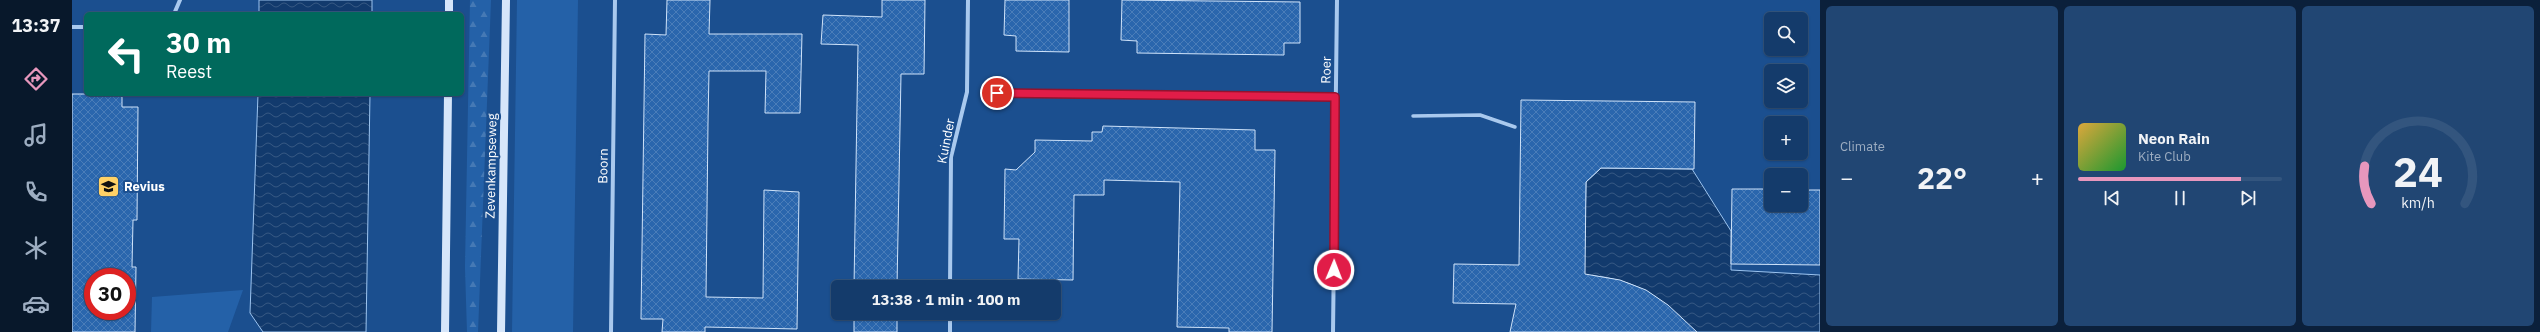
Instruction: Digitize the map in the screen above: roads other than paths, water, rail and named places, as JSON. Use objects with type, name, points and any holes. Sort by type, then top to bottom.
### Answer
[{"type":"main road","points":[[449,0],[449,12]]},
{"type":"main road","name":"Zevenkampseweg","points":[[501,332],[506,0]]},
{"type":"main road","points":[[445,332],[448,96]]},
{"type":"street","points":[[175,12],[180,0]]},
{"type":"street","name":"Boorn","points":[[611,332],[615,0]]},
{"type":"street","name":"Kuinder","points":[[950,280],[951,157],[967,92],[968,0]]},
{"type":"street","name":"Roer","points":[[1333,332],[1337,0]]},
{"type":"street","points":[[72,27],[84,27]]},
{"type":"street","points":[[997,93],[1335,97]]},
{"type":"street","points":[[1413,116],[1480,115],[1515,126]]},
{"type":"street","points":[[950,320],[950,332]]},
{"type":"water","points":[[259,0],[372,0],[372,12],[259,12]]},
{"type":"water","points":[[258,96],[370,96],[366,332],[263,332],[250,313]]},
{"type":"water","points":[[1601,168],[1692,169],[1731,231],[1731,270],[1820,275],[1820,332],[1691,332],[1669,307],[1645,290],[1616,280],[1584,275],[1586,182]]},
{"type":"place","name":"Revius","points":[[108,186]]}]
